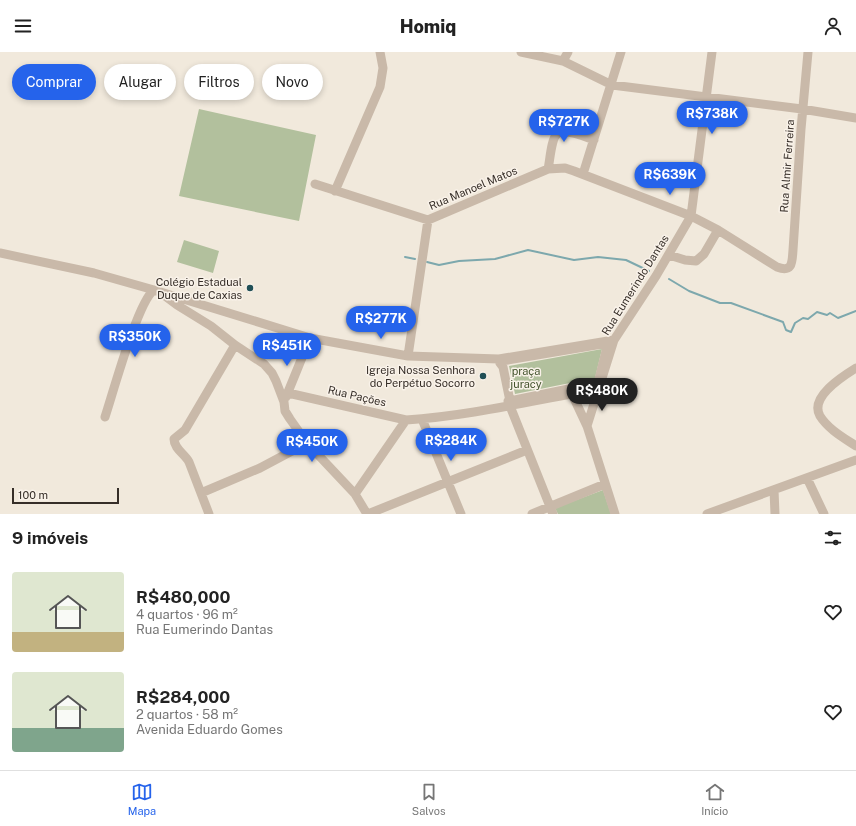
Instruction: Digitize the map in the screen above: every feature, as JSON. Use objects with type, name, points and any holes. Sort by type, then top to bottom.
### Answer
[{"type":"street","points":[[335,190],[380,87],[382,68],[380,52]]},
{"type":"street","points":[[524,52],[563,61],[612,85],[802,108],[856,118]]},
{"type":"street","points":[[563,61],[568,52]]},
{"type":"street","points":[[584,174],[621,52]]},
{"type":"street","points":[[691,216],[712,52]]},
{"type":"street","name":"Rua Almir Ferreira","points":[[718,230],[777,267],[784,270],[791,265],[802,108],[808,52]]},
{"type":"street","points":[[594,140],[568,133],[560,133],[556,135],[553,142],[548,169],[565,168],[584,174],[691,216],[718,230],[704,254],[696,260],[685,260],[669,255]]},
{"type":"street","name":"Rua Manoel Matos","points":[[316,184],[428,220],[548,169]]},
{"type":"street","name":"Rua Eumerindo Dantas","points":[[587,426],[614,340],[669,255],[691,216]]},
{"type":"street","points":[[408,356],[428,220]]},
{"type":"street","points":[[0,254],[94,274],[157,290],[310,338],[408,356],[499,361],[608,342],[598,383],[510,401],[503,367],[499,361]]},
{"type":"street","points":[[157,290],[264,364],[272,373],[284,402],[286,411],[307,443],[355,494],[368,514],[527,450]]},
{"type":"street","points":[[105,417],[139,314],[150,293],[157,290]]},
{"type":"street","points":[[284,402],[310,338]]},
{"type":"street","points":[[499,361],[614,340]]},
{"type":"street","points":[[209,514],[187,458],[176,446],[174,439],[185,430],[235,345]]},
{"type":"street","points":[[499,361],[509,406],[551,510]]},
{"type":"street","points":[[856,368],[833,383],[820,399],[818,407],[820,415],[824,421],[856,446]]},
{"type":"street","name":"Rua Pações","points":[[288,393],[406,420],[509,406],[598,389]]},
{"type":"street","points":[[572,394],[587,426],[615,514]]},
{"type":"street","points":[[422,419],[461,514]]},
{"type":"street","points":[[355,494],[406,420]]},
{"type":"street","points":[[201,493],[260,468],[307,443]]},
{"type":"street","points":[[707,514],[856,460]]},
{"type":"street","points":[[807,478],[824,514]]},
{"type":"street","points":[[532,514],[551,510],[605,484]]},
{"type":"street","points":[[774,490],[775,514]]},
{"type":"green space","points":[[199,109],[316,135],[299,221],[179,196]]},
{"type":"green space","points":[[184,240],[219,251],[213,273],[177,262]]},
{"type":"green space","name":"praça juracy","points":[[602,349],[595,378],[515,394],[509,366]]},
{"type":"green space","points":[[603,490],[611,514],[558,514],[555,508]]},
{"type":"waterway","points":[[427,262],[439,265],[459,261],[495,259],[528,250],[574,260],[598,257],[626,260],[649,271]]},
{"type":"waterway","points":[[405,257],[415,259]]},
{"type":"waterway","points":[[669,279],[689,291],[720,303],[731,303],[783,322],[786,330],[791,332],[795,323],[803,318],[808,319],[817,312],[827,315],[830,313],[838,318],[856,311]]},
{"type":"place","name":"Colégio Estadual Duque de Caxias","points":[[250,288]]},
{"type":"place","name":"Igreja Nossa Senhora do Perpétuo Socorro","points":[[483,376]]}]
